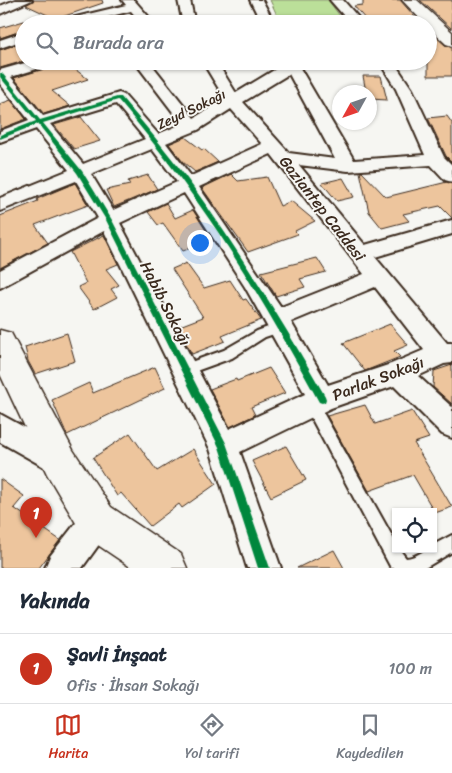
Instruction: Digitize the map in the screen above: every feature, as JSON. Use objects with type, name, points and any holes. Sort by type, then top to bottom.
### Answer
[{"type":"street","points":[[184,0],[186,15]]},
{"type":"street","points":[[256,0],[264,15]]},
{"type":"street","points":[[336,0],[350,15]]},
{"type":"street","points":[[409,0],[425,15]]},
{"type":"street","points":[[0,10],[16,1]]},
{"type":"street","points":[[85,15],[106,6],[127,5],[139,15]]},
{"type":"street","points":[[437,27],[452,41]]},
{"type":"street","points":[[0,44],[15,39]]},
{"type":"street","points":[[0,75],[17,70]]},
{"type":"street","points":[[148,70],[192,126]]},
{"type":"street","name":"Gaziantep Caddesi","points":[[214,70],[234,102],[278,152],[378,277],[446,353]]},
{"type":"street","name":"Zeyd Sokağı","points":[[0,205],[192,126],[284,70]]},
{"type":"street","points":[[299,70],[348,166]]},
{"type":"street","points":[[392,70],[404,89],[436,159],[452,176]]},
{"type":"street","name":"Habib Sokağı","points":[[0,75],[80,172],[109,220],[223,446],[264,568]]},
{"type":"street","points":[[0,137],[39,122],[119,98],[157,140],[279,322],[316,402]]},
{"type":"street","points":[[0,280],[109,220],[187,184],[278,152],[348,166],[436,159]]},
{"type":"street","points":[[359,254],[452,227]]},
{"type":"street","points":[[279,322],[378,277]]},
{"type":"street","points":[[0,342],[60,462],[97,521],[167,568]]},
{"type":"street","name":"Parlak Sokağı","points":[[223,446],[316,402],[398,373],[446,353]]},
{"type":"street","points":[[398,373],[452,425]]},
{"type":"street","points":[[0,427],[60,462]]},
{"type":"street","points":[[62,568],[97,521]]},
{"type":"lane","points":[[185,370],[228,354],[279,322]]},
{"type":"lane","points":[[316,402],[397,562],[404,566],[413,566],[452,543]]},
{"type":"green space","points":[[270,0],[328,0],[339,15],[277,15]]},
{"type":"building","points":[[34,0],[102,0],[103,3],[68,15],[47,15],[26,5]]},
{"type":"building","points":[[363,0],[400,0],[413,15],[362,15],[354,6],[363,5]]},
{"type":"building","points":[[420,0],[452,0],[452,29]]},
{"type":"building","points":[[15,24],[15,33],[0,38],[0,28]]},
{"type":"building","points":[[437,38],[452,48],[452,76],[428,76],[428,70],[437,70]]},
{"type":"building","points":[[15,45],[15,64],[0,68],[0,50]]},
{"type":"building","points":[[41,70],[76,70],[88,79],[52,91],[70,106],[44,114],[14,78]]},
{"type":"building","points":[[363,76],[381,76],[387,100],[377,99],[377,85],[365,85]]},
{"type":"building","points":[[11,100],[26,119],[0,129],[0,104]]},
{"type":"building","points":[[447,116],[452,123],[452,162],[446,156],[428,118]]},
{"type":"building","points":[[81,117],[100,141],[74,149],[54,125]]},
{"type":"building","points":[[185,137],[202,150],[204,149],[218,162],[195,172],[183,162],[169,144]]},
{"type":"building","points":[[360,172],[386,197],[447,182],[452,184],[452,218],[440,206],[403,214],[409,221],[382,228],[369,212]]},
{"type":"building","points":[[231,174],[238,181],[267,177],[280,206],[291,201],[315,221],[295,231],[298,234],[248,252],[202,188]]},
{"type":"building","points":[[148,175],[157,189],[114,207],[106,190],[130,185],[128,181]]},
{"type":"building","points":[[343,178],[354,197],[337,201],[322,183]]},
{"type":"building","points":[[75,183],[88,205],[35,225],[48,243],[0,268],[0,216],[38,201],[37,199]]},
{"type":"building","points":[[166,203],[175,218],[193,210],[212,240],[183,251],[163,223],[158,225],[148,212]]},
{"type":"building","points":[[104,235],[118,264],[106,269],[119,285],[111,289],[117,297],[94,309],[78,287],[86,283],[70,252]]},
{"type":"building","points":[[317,258],[326,272],[300,279],[305,287],[276,296],[261,272]]},
{"type":"building","points":[[186,263],[204,288],[230,280],[243,300],[246,299],[261,320],[222,336],[225,341],[192,354],[177,327],[203,317],[172,269]]},
{"type":"building","points":[[390,324],[408,345],[394,351],[400,357],[365,371],[343,343]]},
{"type":"building","points":[[67,333],[75,361],[35,374],[28,361],[25,347]]},
{"type":"building","points":[[452,365],[452,404],[433,387],[434,371]]},
{"type":"building","points":[[155,367],[165,388],[67,435],[52,400],[89,383],[93,393]]},
{"type":"building","points":[[269,368],[285,393],[251,407],[255,415],[230,427],[210,389],[236,379],[237,381]]},
{"type":"building","points":[[365,405],[375,424],[412,411],[429,438],[414,443],[452,507],[437,512],[437,508],[432,508],[413,475],[369,491],[327,416]]},
{"type":"building","points":[[130,433],[157,471],[193,449],[216,484],[182,508],[179,504],[150,526],[121,493],[117,496],[93,458]]},
{"type":"building","points":[[286,446],[306,480],[271,497],[252,461]]},
{"type":"building","points":[[0,479],[24,496],[14,508],[60,540],[39,568],[0,568]]},
{"type":"building","points":[[334,550],[344,568],[297,568]]},
{"type":"cycle path","points":[[0,74],[80,172],[109,220],[223,446],[264,568]]},
{"type":"cycle path","points":[[0,137],[39,122],[119,98],[148,132],[203,205],[277,321],[322,399]]},
{"type":"place","name":"Şavli İnşaat","points":[[36,538]]}]
